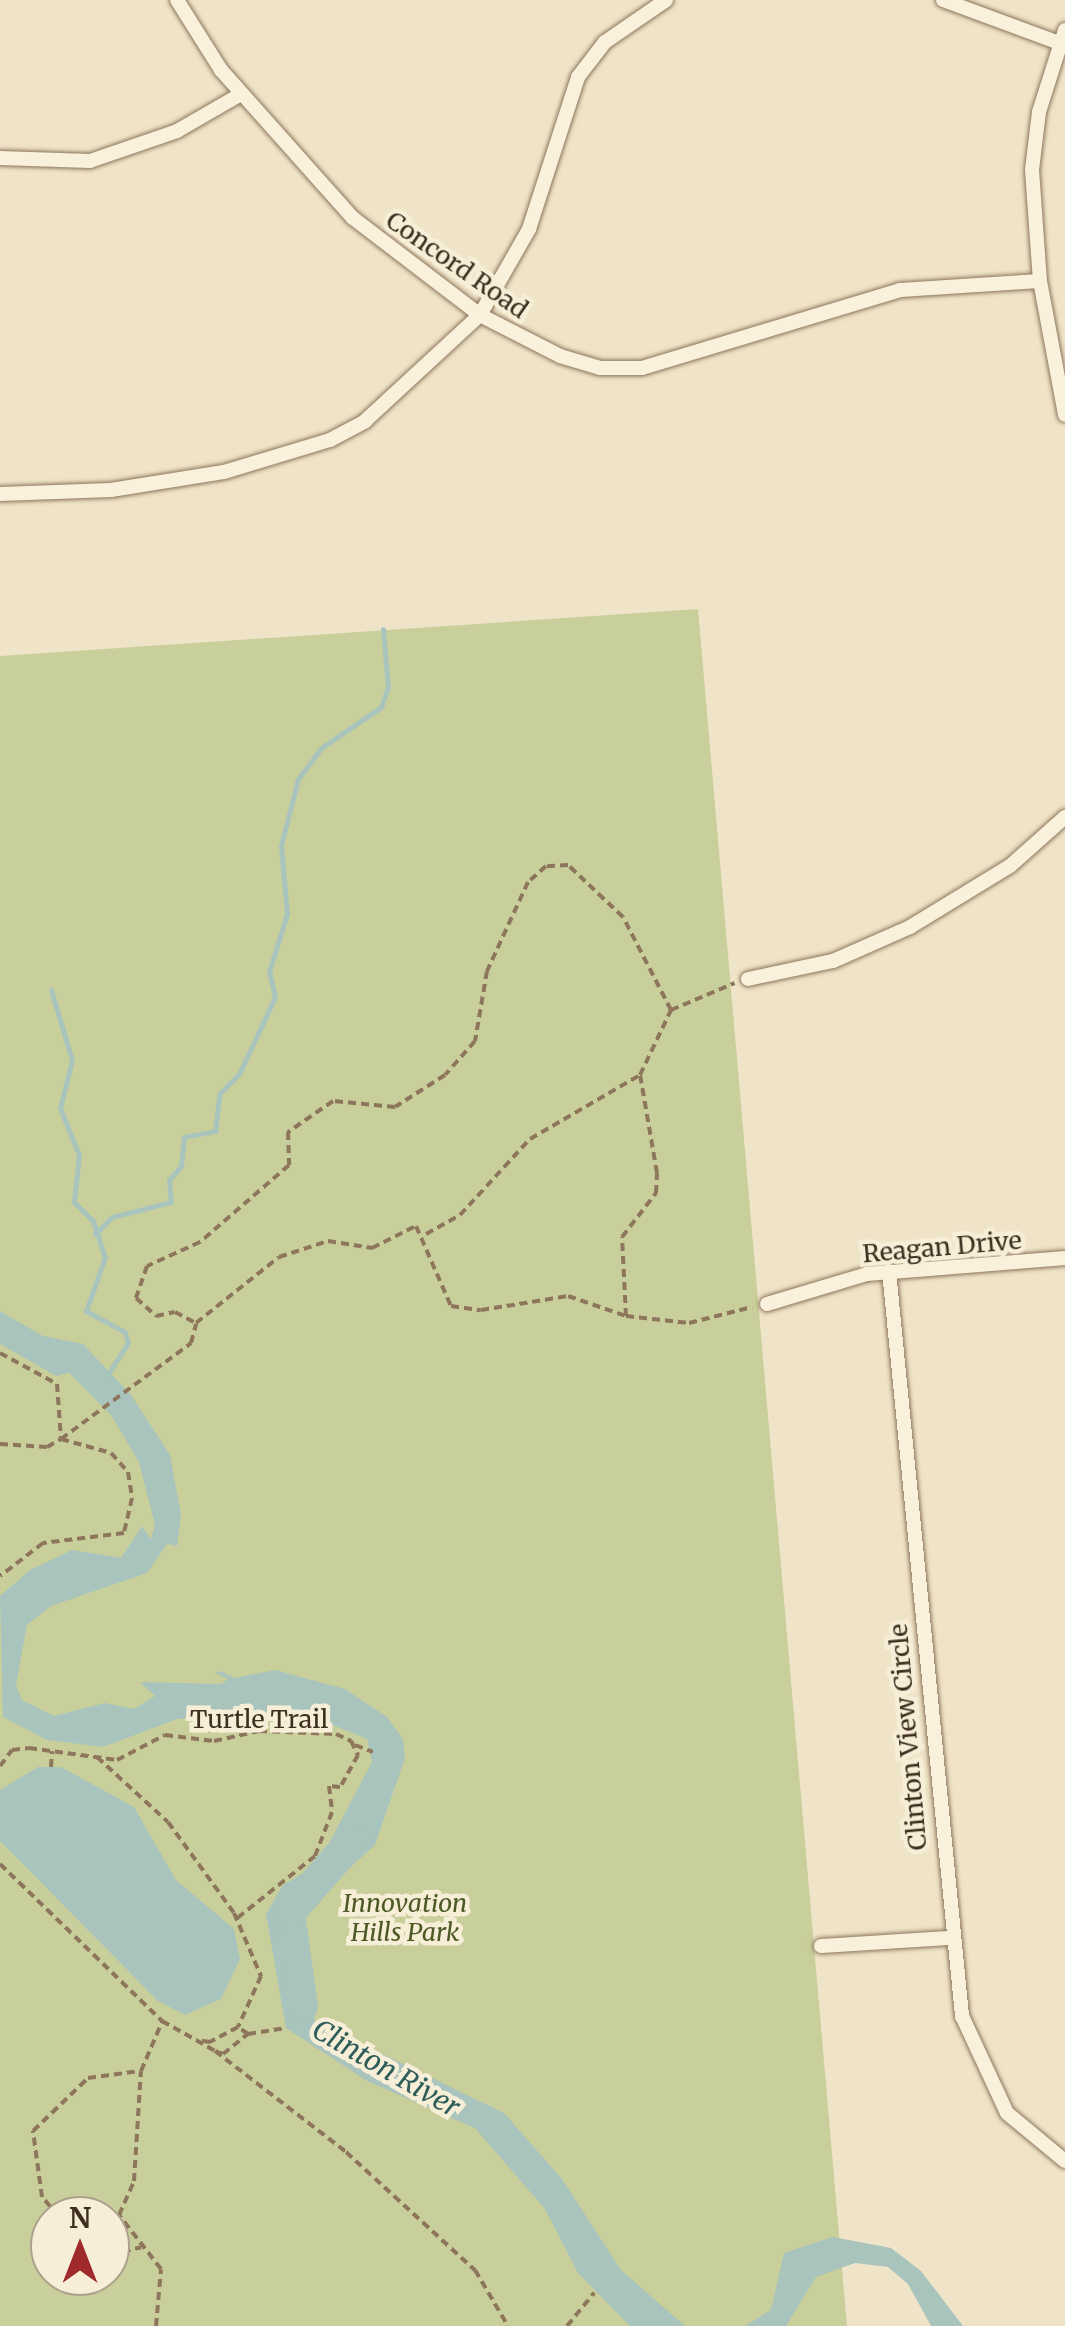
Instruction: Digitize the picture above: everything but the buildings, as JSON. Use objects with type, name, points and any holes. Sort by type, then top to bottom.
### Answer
[{"type":"street","name":"Concord Road","points":[[177,0],[241,94],[354,218],[480,316],[560,356],[600,368],[642,368],[885,293],[1040,281]]},
{"type":"street","points":[[0,494],[178,481],[330,440],[407,389],[480,316],[529,229],[578,77],[605,42],[666,0]]},
{"type":"street","points":[[943,0],[1062,37],[1032,170],[1040,281],[1065,415]]},
{"type":"street","points":[[0,158],[90,160],[176,131],[241,94]]},
{"type":"street","points":[[748,979],[834,961],[910,927],[1010,866],[1065,817]]},
{"type":"street","name":"Reagan Drive","points":[[767,1304],[889,1271],[1065,1258]]},
{"type":"street","name":"Clinton View Circle","points":[[889,1271],[950,1938],[974,2054],[1008,2113],[1065,2160]]},
{"type":"street","points":[[821,1946],[950,1938]]},
{"type":"path","points":[[196,1322],[140,1309],[136,1298],[148,1266],[200,1242],[289,1165],[288,1132],[333,1101],[395,1107],[445,1076],[475,1041],[488,971],[528,882],[546,866],[568,865],[623,917],[671,1010]]},
{"type":"path","points":[[425,1235],[460,1215],[530,1139],[640,1075],[671,1010],[748,979]]},
{"type":"path","points":[[626,1316],[622,1237],[656,1194],[657,1172],[640,1075]]},
{"type":"path","points":[[0,1444],[47,1447],[60,1439],[191,1343],[196,1322],[279,1257],[328,1241],[372,1248],[416,1226],[425,1235],[451,1306],[481,1310],[568,1296],[626,1316],[689,1323],[767,1304]]},
{"type":"path","points":[[0,1353],[57,1384],[60,1439]]},
{"type":"path","points":[[0,1576],[44,1543],[127,1528],[128,1472],[96,1444],[60,1439]]},
{"type":"path","name":"Turtle Trail","points":[[0,1765],[12,1750],[117,1760],[165,1735],[214,1741],[260,1732],[336,1734],[355,1745],[345,1781],[329,1786],[332,1812],[315,1856],[236,1919]]},
{"type":"path","points":[[355,1745],[373,1752]]},
{"type":"path","points":[[51,1767],[52,1751]]},
{"type":"path","points":[[92,1755],[168,1822],[236,1919],[261,1976],[238,2026],[210,2042],[196,2040]]},
{"type":"path","points":[[0,1864],[162,2021],[215,2051],[346,2152],[476,2270],[508,2326]]},
{"type":"path","points":[[156,2326],[162,2269],[119,2216],[134,2181],[141,2071],[162,2021]]},
{"type":"path","points":[[238,2026],[248,2034]]},
{"type":"path","points":[[215,2051],[231,2053],[248,2034],[286,2028]]},
{"type":"path","points":[[42,2196],[32,2131],[88,2078],[141,2071]]},
{"type":"path","points":[[130,2250],[141,2247]]},
{"type":"path","points":[[567,2326],[594,2292]]},
{"type":"green space","name":"Innovation Hills Park","points":[[698,609],[847,2326],[0,2326],[0,656]]},
{"type":"water","points":[[0,1311],[43,1336],[83,1344],[131,1395],[170,1455],[181,1515],[177,1546],[167,1544],[147,1573],[51,1606],[27,1625],[16,1685],[22,1700],[54,1716],[105,1703],[134,1709],[155,1696],[140,1682],[221,1684],[228,1679],[215,1673],[221,1671],[234,1678],[275,1670],[345,1689],[387,1717],[403,1739],[405,1758],[375,1845],[343,1874],[310,1882],[291,1935],[315,2021],[504,2113],[562,2179],[621,2270],[685,2326],[630,2326],[578,2273],[545,2209],[475,2128],[367,2081],[286,2028],[266,1914],[283,1885],[318,1864],[372,1762],[367,1739],[335,1726],[234,1715],[177,1719],[103,1747],[47,1740],[3,1717],[0,1596],[30,1570],[72,1550],[121,1558],[142,1526],[151,1539],[155,1525],[139,1462],[111,1415],[69,1373],[56,1376],[0,1344]]},
{"type":"water","points":[[38,1767],[61,1767],[134,1807],[176,1880],[234,1929],[240,1959],[221,1999],[185,2015],[158,2001],[0,1841],[0,1790]]},
{"type":"water","points":[[833,2237],[891,2248],[921,2271],[963,2326],[931,2326],[908,2284],[888,2267],[855,2263],[816,2277],[786,2326],[745,2326],[771,2310],[784,2253]]},
{"type":"waterway","points":[[95,1234],[112,1217],[171,1202],[169,1180],[181,1166],[184,1137],[215,1131],[220,1093],[239,1074],[275,997],[269,972],[287,914],[281,846],[298,779],[321,748],[381,707],[388,687],[383,629]]},
{"type":"waterway","points":[[51,990],[72,1060],[60,1108],[79,1155],[74,1202],[93,1221],[105,1257],[86,1311],[125,1332],[128,1343],[108,1374]]},
{"type":"waterway","name":"Clinton River","points":[[302,2006],[289,1913],[352,1841]]}]
